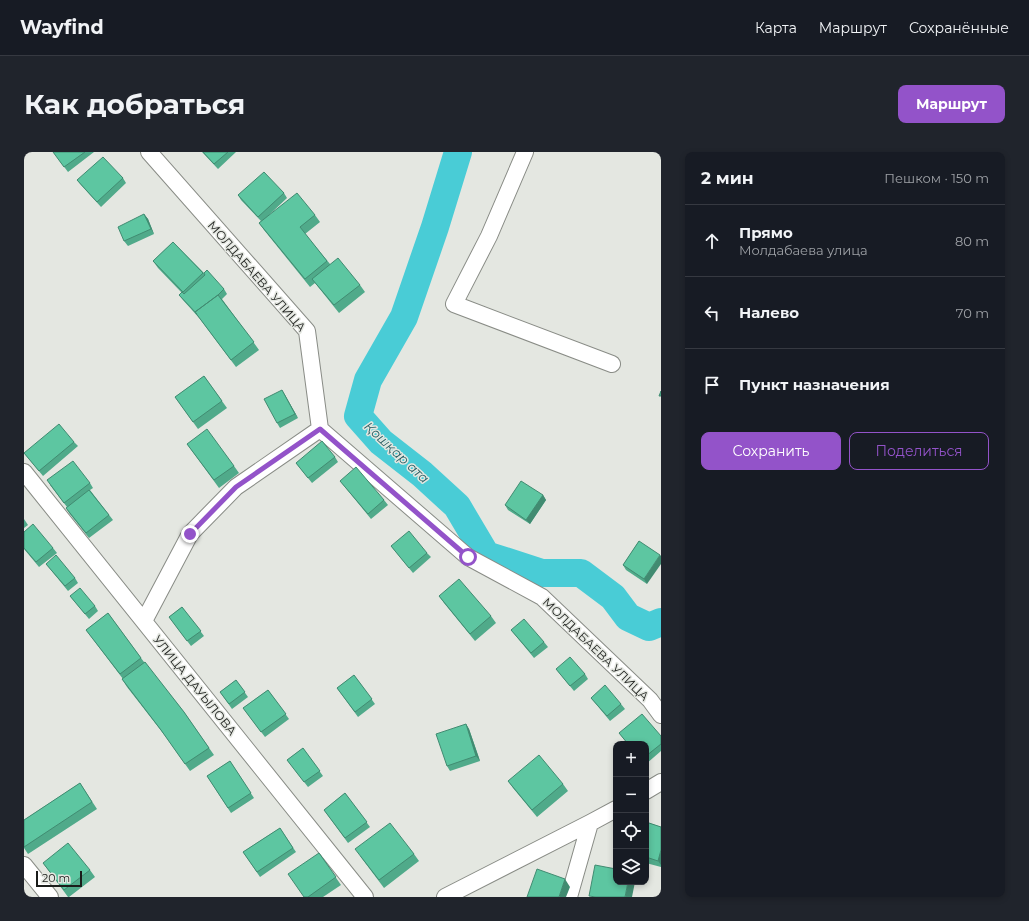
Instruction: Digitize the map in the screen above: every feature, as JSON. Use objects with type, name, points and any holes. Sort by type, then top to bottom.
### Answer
[{"type":"street","name":"МОЛДАБАЕВА УЛИЦА","points":[[149,152],[307,331],[320,429],[468,557],[542,597],[650,700],[661,715]]},
{"type":"street","points":[[525,152],[489,236],[454,304],[612,364]]},
{"type":"street","points":[[144,622],[190,534],[236,487],[320,429]]},
{"type":"street","name":"УЛИЦА ДАУЫЛОВА","points":[[24,472],[365,897]]},
{"type":"street","points":[[649,789],[661,782]]},
{"type":"street","points":[[446,897],[613,810]]},
{"type":"street","points":[[569,897],[590,823]]},
{"type":"street","points":[[24,865],[50,897]]},
{"type":"building","points":[[53,152],[85,152],[64,167]]},
{"type":"building","points":[[203,152],[228,152],[214,164]]},
{"type":"building","points":[[103,157],[123,178],[97,202],[77,180]]},
{"type":"building","points":[[264,172],[284,193],[258,217],[238,195]]},
{"type":"building","points":[[297,193],[315,215],[300,227],[327,261],[305,279],[259,223]]},
{"type":"building","points":[[144,214],[151,229],[124,241],[118,227]]},
{"type":"building","points":[[173,242],[203,273],[183,292],[153,261]]},
{"type":"building","points":[[338,258],[360,285],[334,305],[312,279]]},
{"type":"building","points":[[207,270],[224,289],[195,312],[179,295],[182,292],[184,294],[205,275],[204,273]]},
{"type":"building","points":[[218,295],[254,342],[231,360],[195,312]]},
{"type":"building","points":[[204,376],[222,401],[193,422],[175,397]]},
{"type":"building","points":[[282,390],[295,414],[277,423],[264,399]]},
{"type":"building","points":[[59,424],[74,442],[39,471],[24,453]]},
{"type":"building","points":[[207,429],[234,466],[214,480],[187,444]]},
{"type":"building","points":[[322,441],[335,457],[308,478],[296,463]]},
{"type":"building","points":[[73,461],[90,483],[64,503],[47,480]]},
{"type":"building","points":[[356,467],[384,500],[368,514],[340,481]]},
{"type":"building","points":[[521,481],[543,495],[526,520],[505,505]]},
{"type":"building","points":[[89,490],[109,515],[86,533],[66,508]]},
{"type":"building","points":[[33,524],[53,548],[36,562],[24,548],[24,532]]},
{"type":"building","points":[[409,531],[427,553],[409,568],[391,546]]},
{"type":"building","points":[[639,541],[660,555],[644,579],[623,565]]},
{"type":"building","points":[[56,555],[75,578],[65,586],[46,564]]},
{"type":"building","points":[[459,579],[491,616],[470,634],[439,596]]},
{"type":"building","points":[[80,588],[95,606],[85,614],[70,596]]},
{"type":"building","points":[[182,607],[201,631],[187,641],[169,617]]},
{"type":"building","points":[[108,613],[141,658],[120,674],[86,630]]},
{"type":"building","points":[[524,619],[544,642],[531,653],[511,630]]},
{"type":"building","points":[[570,657],[585,674],[570,686],[556,669]]},
{"type":"building","points":[[145,662],[184,712],[209,748],[185,764],[122,679]]},
{"type":"building","points":[[354,675],[372,699],[355,712],[337,688]]},
{"type":"building","points":[[236,680],[245,692],[229,704],[220,692]]},
{"type":"building","points":[[605,685],[621,704],[607,716],[591,698]]},
{"type":"building","points":[[268,690],[286,714],[261,732],[243,708]]},
{"type":"building","points":[[642,714],[661,736],[661,744],[649,754],[649,741],[626,741],[619,733]]},
{"type":"building","points":[[466,724],[476,756],[447,766],[436,734]]},
{"type":"building","points":[[303,748],[320,771],[304,782],[287,760]]},
{"type":"building","points":[[539,755],[563,784],[532,810],[508,781]]},
{"type":"building","points":[[230,761],[251,793],[228,808],[207,776]]},
{"type":"building","points":[[80,783],[92,802],[24,847],[24,820]]},
{"type":"building","points":[[345,793],[367,822],[345,838],[324,810]]},
{"type":"building","points":[[390,823],[414,854],[379,880],[355,849]]},
{"type":"building","points":[[649,823],[661,827],[661,850],[658,861],[649,858]]},
{"type":"building","points":[[280,828],[293,848],[257,872],[243,852]]},
{"type":"building","points":[[68,843],[90,870],[64,890],[43,863]]},
{"type":"building","points":[[319,853],[336,877],[308,897],[304,897],[288,874]]},
{"type":"building","points":[[595,865],[613,868],[613,885],[627,885],[625,897],[589,896]]},
{"type":"building","points":[[537,869],[565,879],[559,897],[527,897]]},
{"type":"waterway","name":"Қошқар ата","points":[[458,152],[435,227],[404,317],[368,380],[358,416],[381,442],[422,474],[457,506],[486,555],[542,573],[581,573],[613,597],[628,617],[649,627],[661,622]]},
{"type":"route","points":[[190,534],[236,487],[320,429],[468,557]]}]
